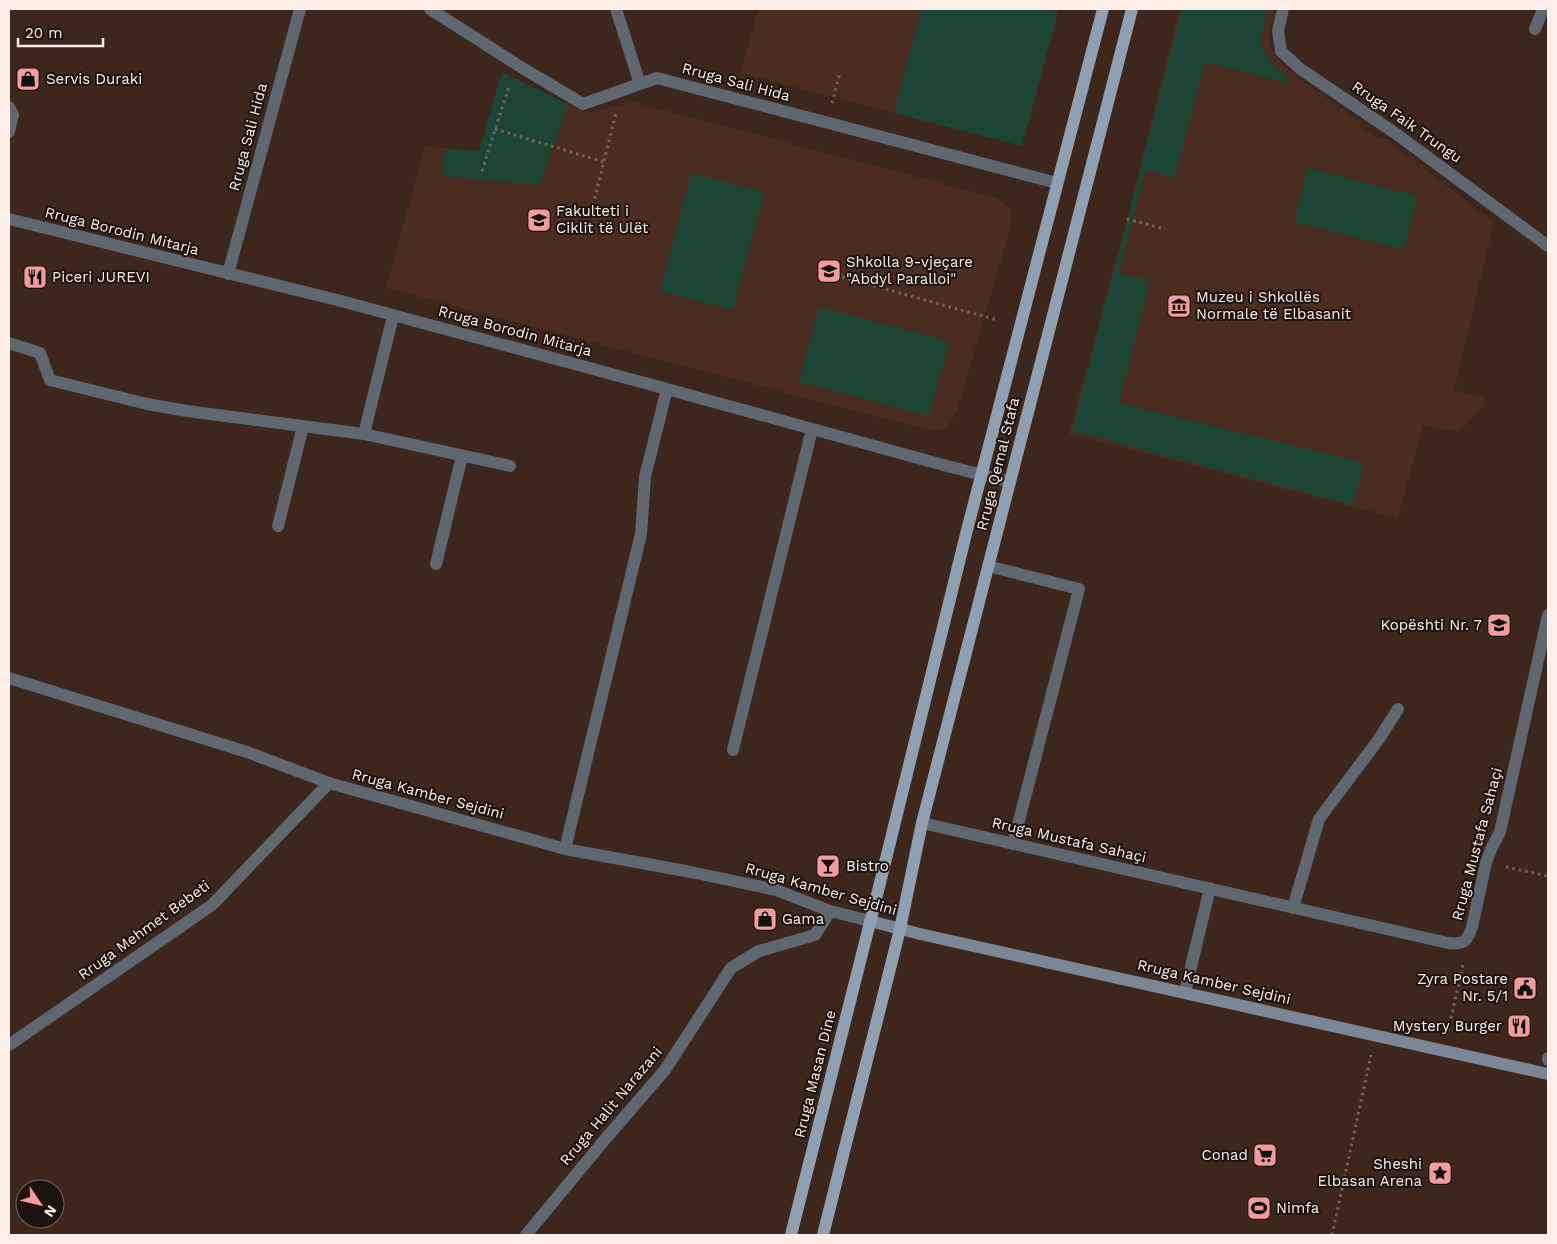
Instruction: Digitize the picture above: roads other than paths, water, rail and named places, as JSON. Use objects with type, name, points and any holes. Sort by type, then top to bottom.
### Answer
[{"type":"main road","name":"Rruga Qemal Stafa","points":[[870,921],[981,474],[1103,9]]},
{"type":"main road","name":"Rruga Qemal Stafa","points":[[900,929],[922,823],[1132,9]]},
{"type":"main road","name":"Rruga Kamber Sejdini","points":[[870,921],[1548,1074]]},
{"type":"main road","name":"Rruga Masan Dine","points":[[791,1235],[870,921]]},
{"type":"main road","points":[[823,1235],[900,929]]},
{"type":"street","name":"Rruga Sali Hida","points":[[228,274],[300,9]]},
{"type":"street","name":"Rruga Sali Hida","points":[[430,9],[583,104],[657,78],[1057,183]]},
{"type":"street","points":[[616,9],[640,84]]},
{"type":"street","name":"Rruga Faik Trungu","points":[[1283,9],[1278,31],[1280,51],[1300,68],[1395,132],[1548,246]]},
{"type":"street","points":[[1535,29],[1543,9]]},
{"type":"street","points":[[9,107],[14,115],[9,132]]},
{"type":"street","name":"Rruga Borodin Mitarja","points":[[9,220],[341,301],[1010,482]]},
{"type":"street","points":[[364,434],[393,316]]},
{"type":"street","points":[[9,343],[40,353],[50,380],[147,404],[186,411],[364,434],[510,466]]},
{"type":"street","points":[[566,849],[640,534],[645,477],[667,389]]},
{"type":"street","points":[[278,526],[303,426]]},
{"type":"street","points":[[733,750],[812,429]]},
{"type":"street","points":[[436,564],[462,456]]},
{"type":"street","points":[[988,566],[1079,590],[1013,844]]},
{"type":"street","name":"Rruga Mustafa Sahaçi","points":[[922,823],[1458,945],[1463,943],[1470,934],[1486,863],[1500,832],[1548,615]]},
{"type":"street","name":"Rruga Kamber Sejdini","points":[[9,678],[247,752],[329,783],[566,849],[776,890],[830,911],[870,921]]},
{"type":"street","points":[[1292,908],[1319,819],[1379,739],[1398,709]]},
{"type":"street","name":"Rruga Mehmet Bebeti","points":[[9,1045],[212,905],[329,783]]},
{"type":"street","points":[[1185,992],[1210,888]]},
{"type":"street","name":"Rruga Halit Narazani","points":[[526,1235],[665,1070],[731,968],[759,951],[815,935],[830,911]]},
{"type":"place","name":"Servis Duraki","points":[[28,79]]},
{"type":"place","name":"Fakulteti i Ciklit të Ulët","points":[[539,220]]},
{"type":"place","name":"Shkolla 9-vjeçare \"Abdyl Paralloi\"","points":[[829,271]]},
{"type":"place","name":"Piceri JUREVI","points":[[35,277]]},
{"type":"place","name":"Muzeu i Shkollës Normale të Elbasanit","points":[[1179,306]]},
{"type":"place","name":"Kopështi Nr. 7","points":[[1499,625]]},
{"type":"place","name":"Bistro","points":[[828,866]]},
{"type":"place","name":"Gama","points":[[765,919]]},
{"type":"place","name":"Zyra Postare Nr. 5/1","points":[[1525,988]]},
{"type":"place","name":"Mystery Burger","points":[[1519,1026]]},
{"type":"place","name":"Conad","points":[[1265,1155]]},
{"type":"place","name":"Sheshi Elbasan Arena","points":[[1440,1173]]},
{"type":"place","name":"Nimfa","points":[[1259,1208]]}]
